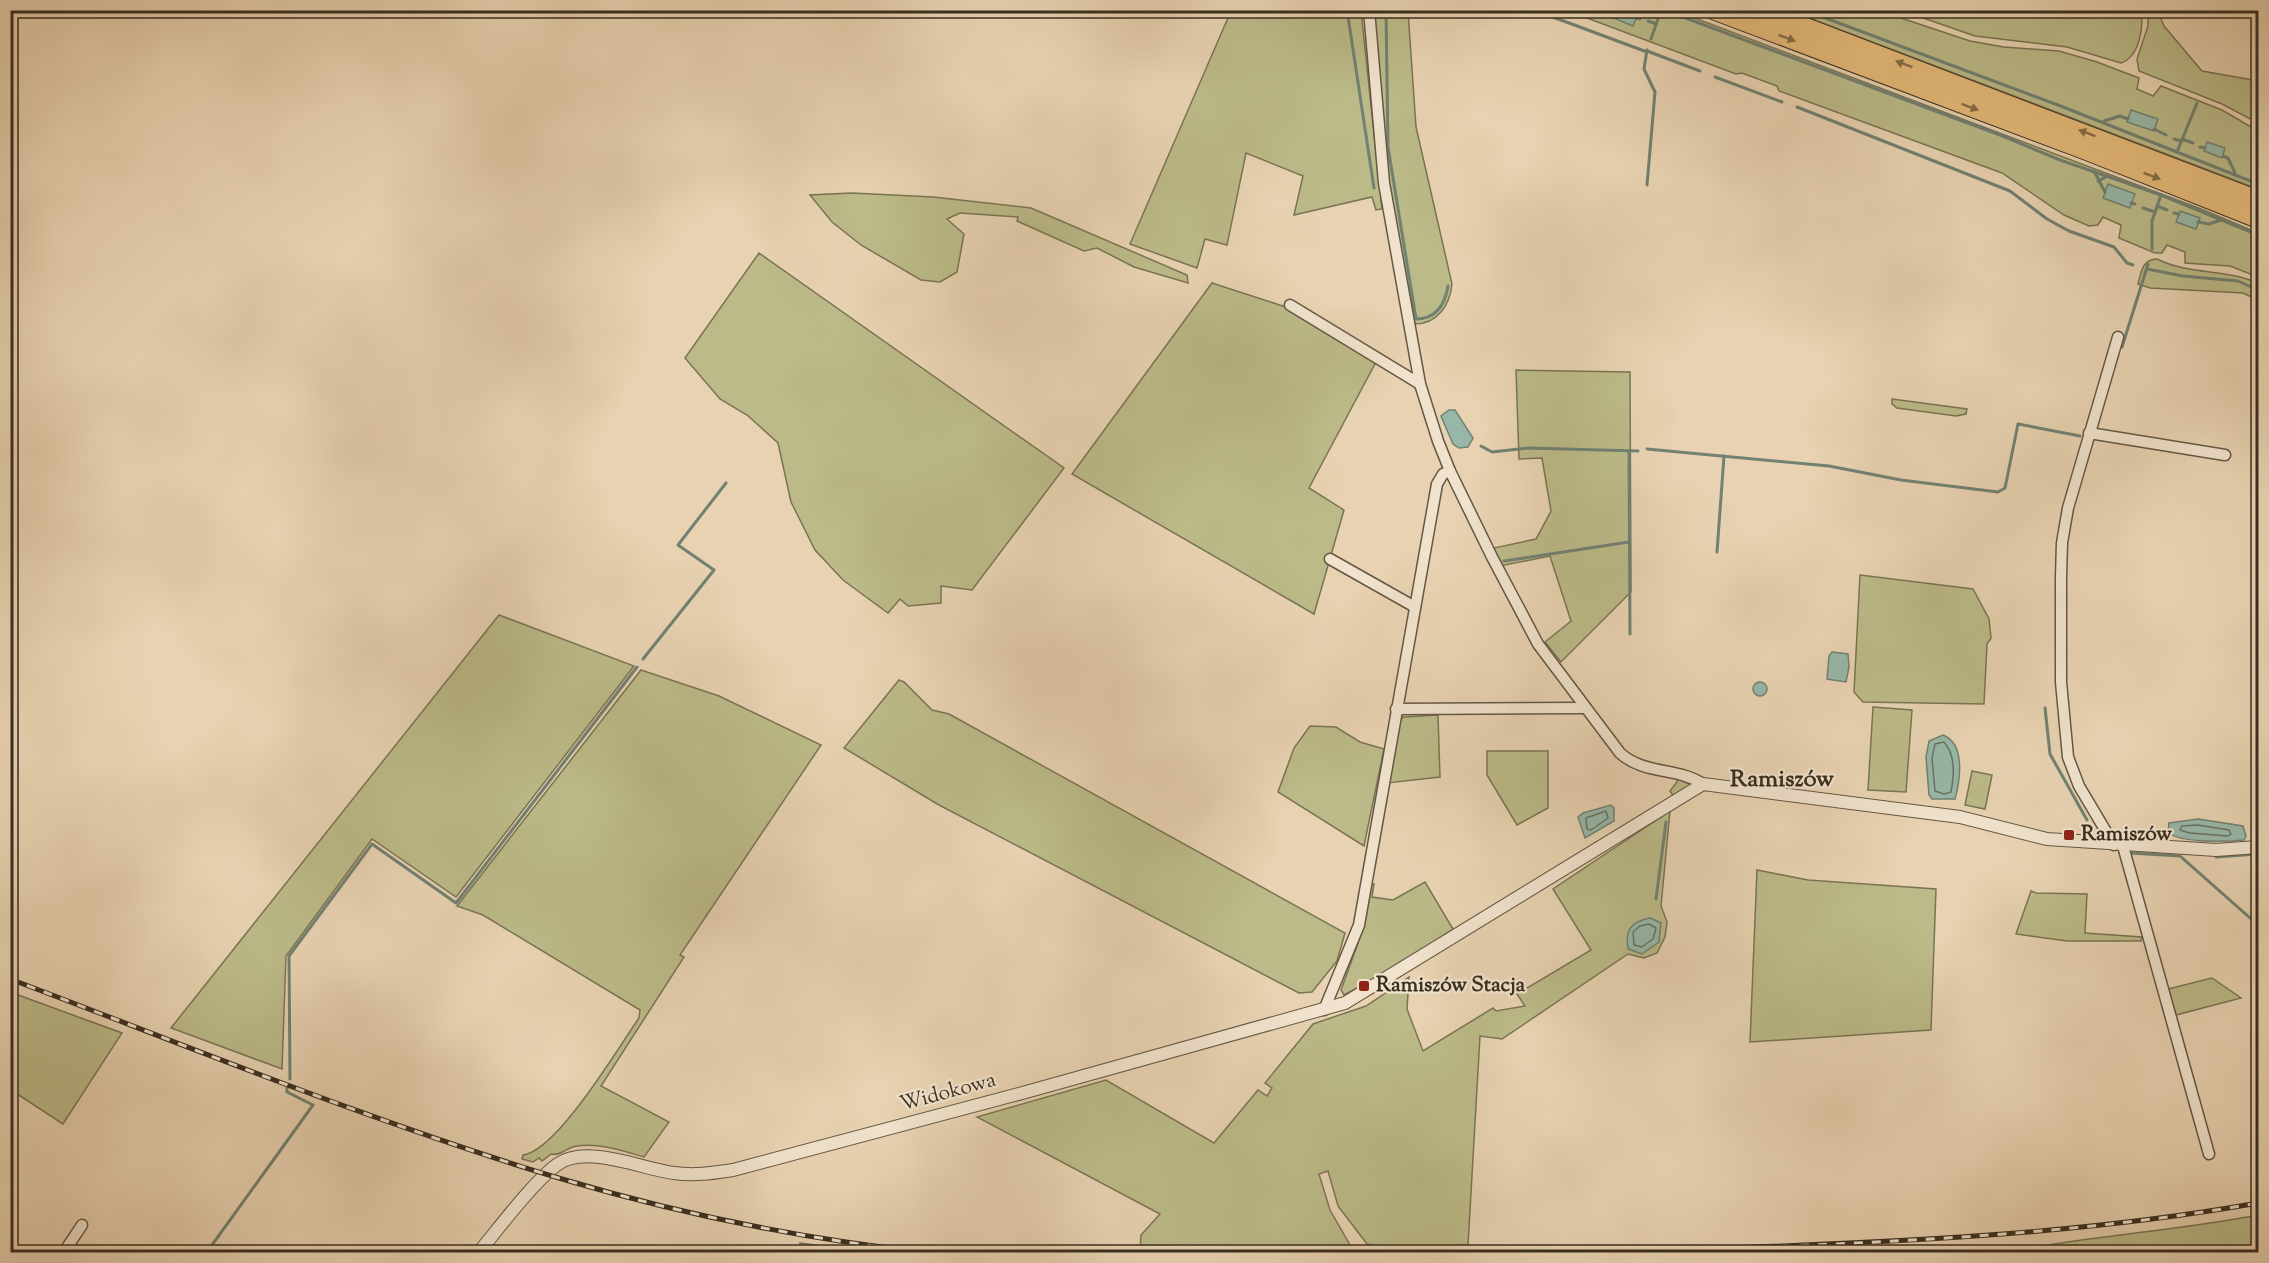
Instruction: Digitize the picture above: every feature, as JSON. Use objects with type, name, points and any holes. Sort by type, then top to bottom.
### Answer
[{"type":"highway","points":[[1713,10],[2087,151],[2259,219]]},
{"type":"highway","points":[[1761,10],[2259,200]]},
{"type":"street","points":[[1369,10],[1384,183],[1420,384],[1450,471],[1538,644],[1585,708],[1630,761],[1637,766],[1689,775],[1703,784],[1960,817],[2047,839],[2216,850],[2259,847]]},
{"type":"street","points":[[1290,305],[1420,384]]},
{"type":"street","points":[[2118,337],[2068,508],[2062,543],[2061,682],[2068,757],[2073,772],[2119,845],[2209,1154]]},
{"type":"street","points":[[2089,433],[2225,455]]},
{"type":"street","points":[[1324,1010],[1359,924],[1437,484],[1443,474],[1450,471]]},
{"type":"street","points":[[1330,560],[1415,607]]},
{"type":"street","points":[[1396,709],[1585,708]]},
{"type":"street","name":"Widokowa","points":[[479,1252],[558,1164],[581,1156],[604,1158],[675,1174],[733,1170],[1299,1018],[1346,1003],[1703,784]]},
{"type":"street","points":[[64,1252],[82,1225]]},
{"type":"shaded area","points":[[1231,11],[1361,11],[1382,209],[1376,210],[1372,197],[1294,215],[1303,176],[1246,153],[1227,245],[1205,239],[1197,268],[1130,244]]},
{"type":"shaded area","points":[[1374,11],[1408,11],[1416,127],[1452,284],[1451,292],[1441,312],[1429,321],[1421,323],[1413,324],[1391,202]]},
{"type":"shaded area","points":[[1588,11],[1676,11],[2201,209],[2258,233],[2258,277],[2230,266],[2185,263],[2185,252],[2167,245],[2162,253],[2155,253],[2119,238],[2121,225],[2103,217],[2098,225],[2089,226],[2064,215],[2002,173],[1779,91],[1777,86],[1742,73],[1736,74],[1587,18]]},
{"type":"shaded area","points":[[1791,11],[1880,11],[1970,41],[2004,47],[2059,51],[2097,62],[2139,78],[2137,89],[2153,96],[2161,86],[2222,110],[2258,131],[2258,189]]},
{"type":"shaded area","points":[[1903,11],[2141,11],[2142,25],[2136,48],[2127,60],[2121,63],[2067,47],[1975,36]]},
{"type":"shaded area","points":[[2148,11],[2158,11],[2164,26],[2202,71],[2258,81],[2258,123],[2222,104],[2139,71],[2137,59],[2148,26]]},
{"type":"shaded area","points":[[852,193],[933,197],[1031,208],[1187,275],[1188,283],[1134,267],[1097,248],[1084,251],[1017,221],[1018,217],[960,213],[947,219],[964,234],[957,272],[940,282],[921,280],[861,245],[832,222],[810,195]]},
{"type":"shaded area","points":[[759,253],[1064,468],[972,590],[941,586],[941,603],[908,606],[900,599],[888,613],[843,580],[815,550],[791,502],[778,443],[747,415],[720,399],[685,358]]},
{"type":"shaded area","points":[[2157,259],[2182,268],[2233,276],[2258,283],[2258,300],[2243,293],[2150,288],[2138,284],[2145,264]]},
{"type":"shaded area","points":[[1212,283],[1301,312],[1377,360],[1309,488],[1344,510],[1314,614],[1072,474]]},
{"type":"shaded area","points":[[1516,370],[1630,372],[1631,592],[1561,662],[1545,642],[1571,621],[1550,556],[1500,566],[1494,548],[1536,539],[1551,511],[1542,458],[1519,459]]},
{"type":"shaded area","points":[[1892,399],[1967,409],[1966,414],[1956,416],[1897,408],[1892,404]]},
{"type":"shaded area","points":[[1860,575],[1973,589],[1989,619],[1991,638],[1987,644],[1984,704],[1863,702],[1854,692]]},
{"type":"shaded area","points":[[499,615],[634,666],[456,897],[372,839],[286,956],[282,1069],[171,1028]]},
{"type":"shaded area","points":[[641,670],[719,696],[821,745],[680,955],[684,957],[601,1086],[669,1122],[644,1157],[611,1148],[586,1145],[551,1154],[542,1161],[539,1158],[533,1162],[522,1159],[523,1155],[537,1149],[569,1118],[639,1018],[640,1010],[483,915],[457,906]]},
{"type":"shaded area","points":[[899,680],[904,682],[932,710],[949,714],[1345,933],[1337,961],[1312,992],[1299,993],[939,805],[844,748]]},
{"type":"shaded area","points":[[1873,707],[1912,710],[1906,792],[1868,790]]},
{"type":"shaded area","points":[[1438,715],[1440,777],[1387,783],[1399,723],[1403,717]]},
{"type":"shaded area","points":[[1310,726],[1336,727],[1360,742],[1384,749],[1364,846],[1278,792],[1294,748]]},
{"type":"shaded area","points":[[1487,751],[1548,751],[1548,808],[1517,825],[1487,775]]},
{"type":"shaded area","points":[[1972,771],[1992,775],[1985,809],[1965,805]]},
{"type":"shaded area","points":[[1677,776],[1690,783],[1690,787],[1674,797],[1670,791],[1677,782]]},
{"type":"shaded area","points":[[1670,811],[1661,906],[1667,922],[1665,937],[1657,953],[1644,958],[1628,954],[1502,1039],[1480,1036],[1468,1245],[1386,1250],[1382,1246],[1367,1244],[1338,1206],[1328,1171],[1319,1174],[1330,1210],[1354,1252],[1140,1252],[1141,1235],[1160,1214],[977,1117],[1106,1080],[1214,1143],[1258,1090],[1267,1096],[1272,1088],[1265,1083],[1313,1024],[1366,1006],[1409,977],[1407,1009],[1423,1051],[1493,1008],[1496,1011],[1525,1006],[1517,994],[1591,950],[1553,889]]},
{"type":"shaded area","points":[[1757,870],[1808,880],[1936,889],[1931,1030],[1750,1042]]},
{"type":"shaded area","points":[[1368,882],[1374,884],[1372,897],[1393,900],[1425,882],[1453,929],[1401,964],[1344,995],[1341,990],[1358,943]]},
{"type":"shaded area","points":[[2031,891],[2087,894],[2085,933],[2142,937],[2141,941],[2067,941],[2016,934]]},
{"type":"shaded area","points":[[2212,978],[2241,998],[2176,1015],[2168,989]]},
{"type":"shaded area","points":[[10,992],[122,1033],[63,1124],[11,1090]]},
{"type":"shaded area","points":[[2258,1215],[2258,1252],[2006,1252],[2195,1225]]},
{"type":"shaded area","points":[[800,1243],[868,1252],[798,1252]]},
{"type":"water","points":[[1639,10],[1633,26],[1597,11]]},
{"type":"water","points":[[2131,110],[2158,119],[2154,131],[2127,122]]},
{"type":"water","points":[[2207,142],[2225,148],[2222,158],[2204,151]]},
{"type":"water","points":[[2108,184],[2135,194],[2130,208],[2103,198]]},
{"type":"water","points":[[2180,211],[2200,218],[2196,229],[2176,222]]},
{"type":"water","points":[[1449,410],[1455,410],[1473,438],[1468,447],[1459,448],[1453,444],[1441,416]]},
{"type":"water","points":[[1832,652],[1848,654],[1849,667],[1846,682],[1827,679],[1829,656]]},
{"type":"water","points":[[1760,682],[1765,684],[1767,689],[1765,694],[1760,696],[1755,694],[1753,689],[1755,684]]},
{"type":"water","points":[[1943,735],[1955,746],[1960,764],[1955,799],[1932,799],[1929,795],[1926,757],[1929,741]]},
{"type":"water","points":[[1611,805],[1614,808],[1614,821],[1585,838],[1578,817],[1583,813]]},
{"type":"water","points":[[2198,819],[2243,826],[2246,836],[2244,840],[2205,841],[2184,839],[2168,833],[2169,823]]},
{"type":"water","points":[[1650,918],[1661,923],[1659,942],[1642,954],[1628,949],[1627,937],[1630,928]]},
{"type":"waterway","points":[[1347,10],[1374,188]]},
{"type":"waterway","points":[[1386,10],[1388,147],[1416,319],[1429,316],[1438,309],[1445,299],[1448,286]]},
{"type":"waterway","points":[[1534,10],[1647,52]]},
{"type":"waterway","points":[[1651,39],[1661,10]]},
{"type":"waterway","points":[[1804,10],[2058,105],[2258,184]]},
{"type":"waterway","points":[[1672,13],[2000,135],[2060,160],[2161,195],[2258,235]]},
{"type":"waterway","points":[[1636,18],[1640,19]]},
{"type":"waterway","points":[[1648,21],[1656,24]]},
{"type":"waterway","points":[[1647,50],[1644,69],[1655,92],[1647,185]]},
{"type":"waterway","points":[[1647,51],[1700,71]]},
{"type":"waterway","points":[[1715,77],[1782,102]]},
{"type":"waterway","points":[[2177,152],[2197,103]]},
{"type":"waterway","points":[[1797,107],[2010,191],[2047,219],[2069,231],[2114,247],[2127,263],[2133,265]]},
{"type":"waterway","points":[[2104,121],[2120,116],[2128,119]]},
{"type":"waterway","points":[[2154,129],[2166,135]]},
{"type":"waterway","points":[[2174,139],[2181,141]]},
{"type":"waterway","points":[[2182,139],[2193,143]]},
{"type":"waterway","points":[[2200,147],[2205,148]]},
{"type":"waterway","points":[[2223,156],[2228,158],[2235,173]]},
{"type":"waterway","points":[[2094,171],[2105,192]]},
{"type":"waterway","points":[[2098,181],[2108,176]]},
{"type":"waterway","points":[[2152,249],[2152,221],[2161,195]]},
{"type":"waterway","points":[[2131,203],[2135,204]]},
{"type":"waterway","points":[[2157,206],[2167,210]]},
{"type":"waterway","points":[[2143,208],[2155,212]]},
{"type":"waterway","points":[[2174,213],[2179,214]]},
{"type":"waterway","points":[[2198,222],[2209,224],[2221,220]]},
{"type":"waterway","points":[[2122,347],[2148,264]]},
{"type":"waterway","points":[[2147,269],[2183,276],[2238,281],[2258,290]]},
{"type":"waterway","points":[[1647,449],[1829,466],[1901,480],[1998,492],[2005,488],[2018,424],[2080,436]]},
{"type":"waterway","points":[[1481,446],[1492,452],[1528,448],[1638,451]]},
{"type":"waterway","points":[[1629,451],[1630,634]]},
{"type":"waterway","points":[[1717,552],[1724,456]]},
{"type":"waterway","points":[[643,659],[714,570],[678,545],[726,483]]},
{"type":"waterway","points":[[1504,561],[1629,542]]},
{"type":"waterway","points":[[290,1079],[289,956],[372,844],[456,903],[637,667]]},
{"type":"waterway","points":[[2045,708],[2050,754],[2087,820]]},
{"type":"waterway","points":[[1656,899],[1666,822]]},
{"type":"waterway","points":[[2130,853],[2180,856],[2258,925]]},
{"type":"waterway","points":[[2216,857],[2258,854]]},
{"type":"waterway","points":[[207,1252],[313,1105],[287,1092],[287,1087]]},
{"type":"waterway","points":[[1994,1247],[1995,1252]]},
{"type":"railway","points":[[10,979],[353,1109],[562,1179],[606,1192],[742,1224],[833,1240],[925,1252]]},
{"type":"railway","points":[[1620,1252],[1861,1243],[2020,1233],[2100,1225],[2258,1203]]},
{"type":"place","name":"Ramiszów","points":[[2069,835]]},
{"type":"place","name":"Ramiszów Stacja","points":[[1364,986]]},
{"type":"district","name":"Ramiszów","points":[[1782,780]]}]
